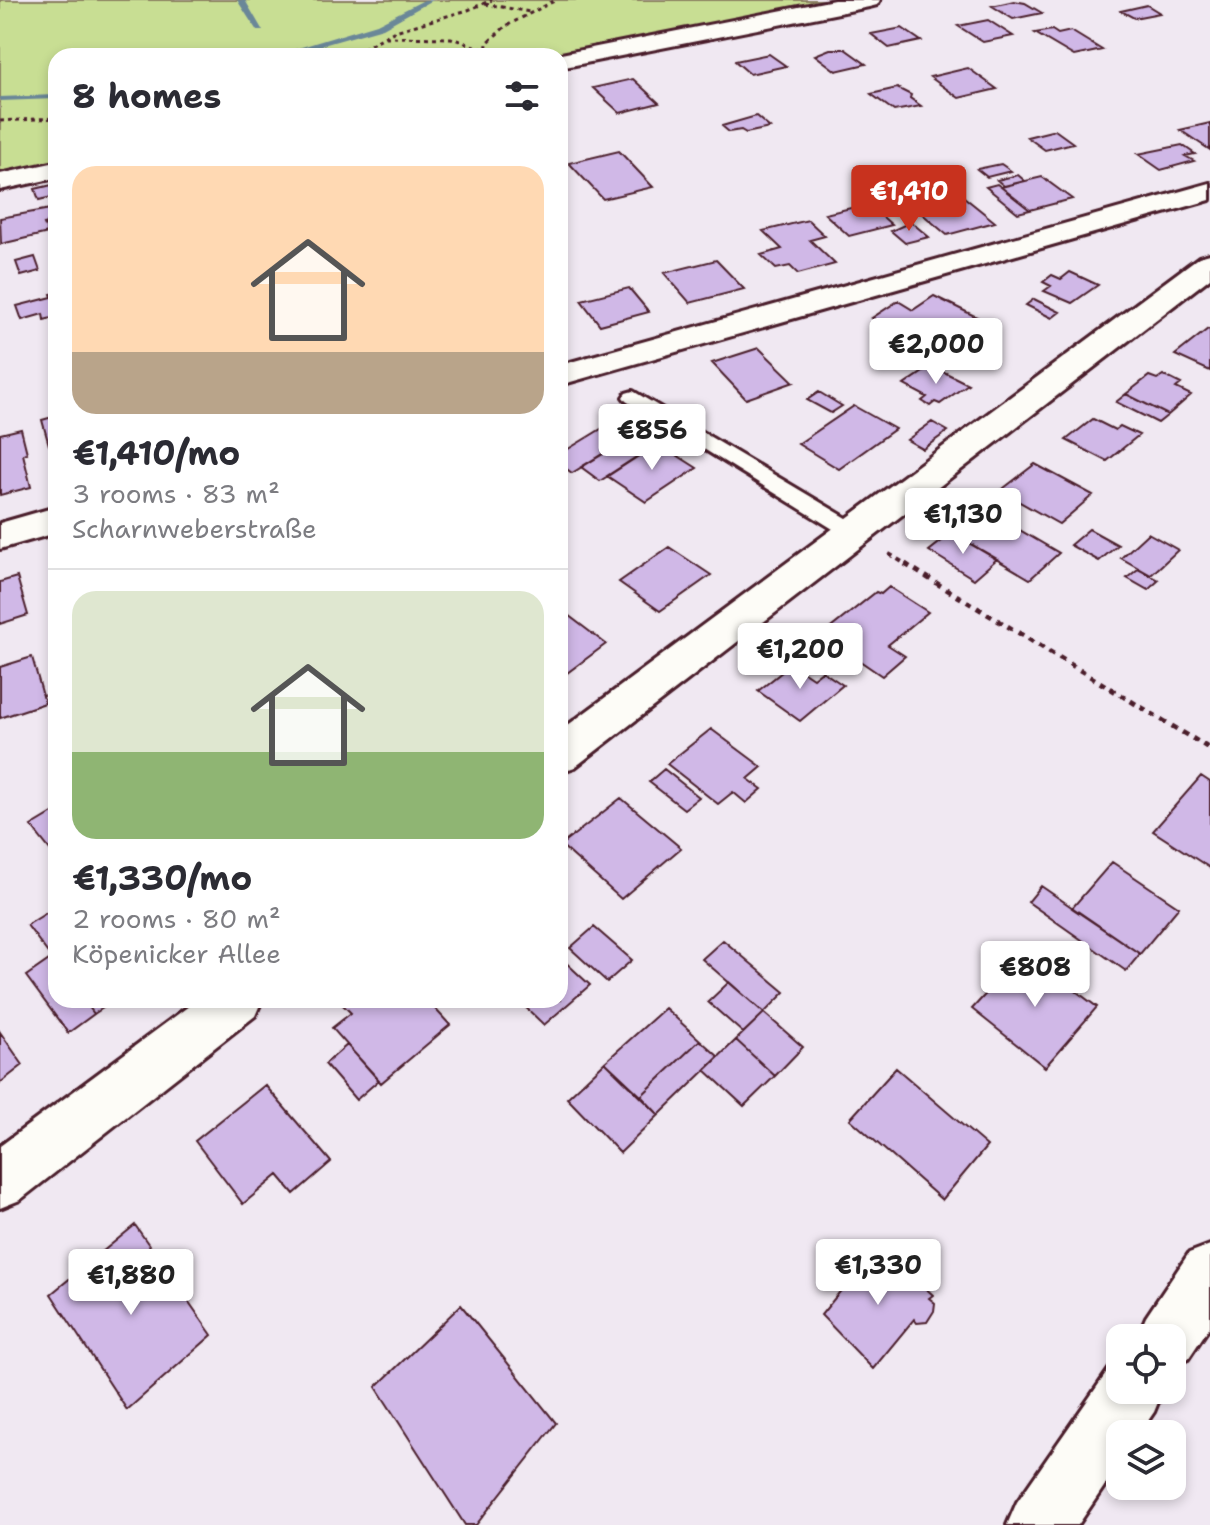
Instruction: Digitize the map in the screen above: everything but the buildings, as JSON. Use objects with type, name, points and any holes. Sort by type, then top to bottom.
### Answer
[{"type":"street","points":[[568,59],[869,0]]},
{"type":"street","points":[[0,182],[48,172]]},
{"type":"street","points":[[568,373],[1210,191]]},
{"type":"street","points":[[568,749],[1210,263]]},
{"type":"street","points":[[0,536],[48,522]]},
{"type":"street","points":[[0,1180],[226,1008]]},
{"type":"street","points":[[1176,1324],[1210,1274]]},
{"type":"street","points":[[1040,1525],[1122,1404]]},
{"type":"lane","points":[[633,397],[854,532]]},
{"type":"path","points":[[362,48],[380,37],[492,0]]},
{"type":"path","points":[[486,48],[487,43],[506,26],[556,0]]},
{"type":"path","points":[[485,4],[531,12]]},
{"type":"path","points":[[380,37],[451,38],[480,48]]},
{"type":"path","points":[[0,121],[48,118]]},
{"type":"path","points":[[854,532],[1210,749]]},
{"type":"green space","points":[[0,0],[851,0],[568,53],[568,48],[48,48],[48,166],[0,176]]},
{"type":"waterway","points":[[241,0],[260,29]]},
{"type":"waterway","points":[[304,48],[380,26],[429,0]]},
{"type":"waterway","points":[[0,99],[48,97]]}]
